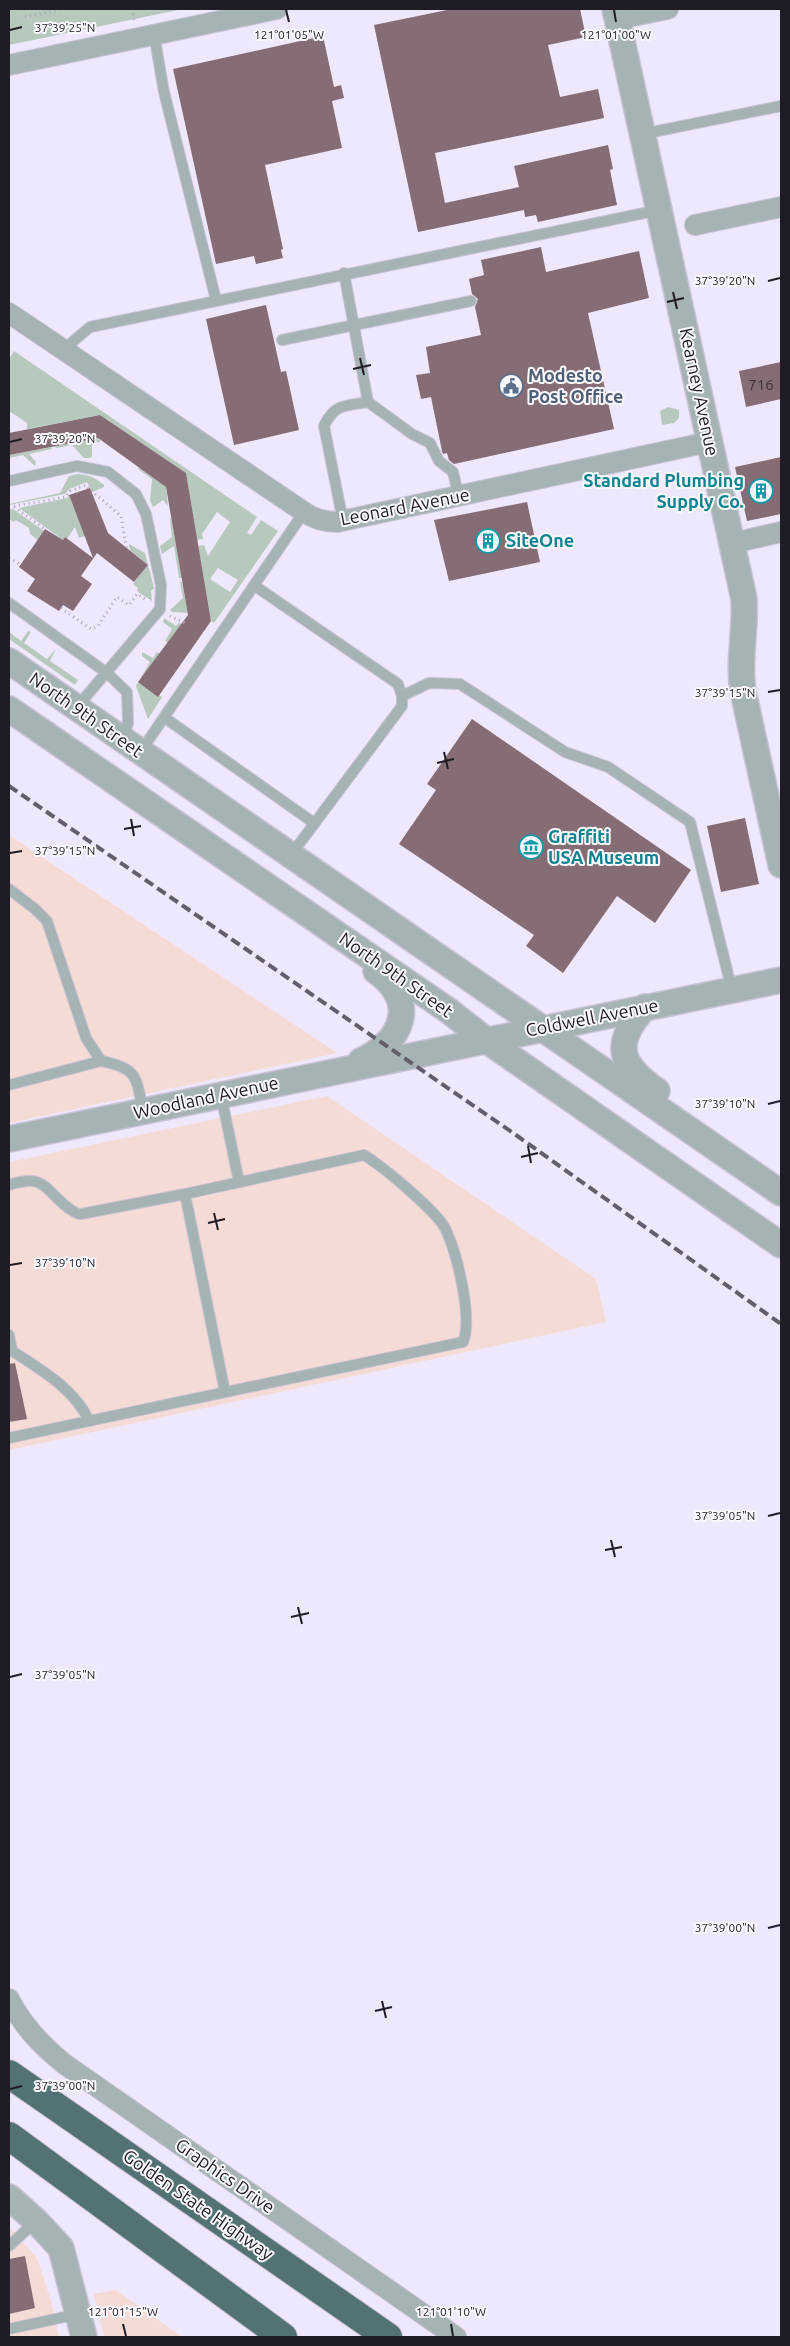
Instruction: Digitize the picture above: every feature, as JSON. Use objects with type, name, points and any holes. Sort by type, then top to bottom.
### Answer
[{"type":"highway","name":"Golden State Highway","points":[[9,2074],[388,2337]]},
{"type":"highway","points":[[9,2136],[283,2337]]},
{"type":"street","points":[[9,65],[277,9]]},
{"type":"street","points":[[616,14],[668,9]]},
{"type":"street","name":"Kearney Avenue","points":[[616,14],[709,442],[733,543],[745,614],[740,673],[781,866]]},
{"type":"street","points":[[695,225],[781,207]]},
{"type":"street","name":"Leonard Avenue","points":[[9,312],[313,518],[328,522],[342,521],[459,497],[709,442]]},
{"type":"street","points":[[733,543],[781,532]]},
{"type":"street","name":"North 9th Street","points":[[9,661],[781,1193]]},
{"type":"street","name":"North 9th Street","points":[[9,709],[449,1010],[486,1040],[781,1245]]},
{"type":"street","points":[[310,916],[313,925],[380,974],[396,993],[401,1006],[401,1024],[386,1046],[376,1054],[344,1069]]},
{"type":"street","name":"Coldwell Avenue","points":[[404,1058],[540,1028],[781,980]]},
{"type":"street","points":[[645,1008],[630,1024],[626,1034],[624,1051],[628,1067],[638,1077],[711,1129],[722,1153]]},
{"type":"street","name":"Woodland Avenue","points":[[9,1139],[404,1058]]},
{"type":"street","name":"Graphics Drive","points":[[9,1999],[19,2019],[62,2063],[456,2337]]},
{"type":"street","points":[[9,2197],[36,2221],[61,2248],[81,2326]]},
{"type":"lane","points":[[154,34],[164,92],[216,300]]},
{"type":"lane","points":[[641,134],[781,106]]},
{"type":"lane","points":[[63,350],[90,327],[344,273],[660,210]]},
{"type":"lane","points":[[344,273],[368,402],[412,434],[430,443],[438,461],[453,472],[459,497]]},
{"type":"lane","points":[[282,340],[471,302]]},
{"type":"lane","points":[[342,521],[324,426],[330,414],[337,408],[368,402]]},
{"type":"lane","points":[[9,481],[78,466],[108,472],[136,494],[146,514],[161,585],[160,609],[77,708]]},
{"type":"lane","points":[[132,746],[165,718],[304,512]]},
{"type":"lane","points":[[255,586],[398,684],[402,696],[402,706],[291,856]]},
{"type":"lane","points":[[9,603],[107,673],[127,692],[128,723],[132,746]]},
{"type":"lane","points":[[402,696],[429,683],[460,684],[565,752],[608,767],[690,822],[732,990]]},
{"type":"lane","points":[[165,718],[314,823]]},
{"type":"lane","points":[[9,889],[35,909],[46,921],[86,1038],[101,1061]]},
{"type":"lane","points":[[9,1085],[101,1061],[124,1065],[137,1081],[143,1111]]},
{"type":"lane","points":[[221,1095],[239,1182]]},
{"type":"lane","points":[[9,1184],[31,1180],[44,1184],[77,1214],[185,1194],[364,1155],[377,1163],[426,1207],[446,1229],[464,1290],[467,1332],[463,1342],[9,1438]]},
{"type":"lane","points":[[185,1194],[225,1392]]},
{"type":"lane","points":[[9,1335],[12,1351],[36,1366],[68,1392],[82,1405],[89,1421]]},
{"type":"lane","points":[[9,2246],[36,2221]]},
{"type":"lane","points":[[9,2329],[81,2326]]},
{"type":"path","points":[[25,16],[62,9]]},
{"type":"path","points":[[132,9],[134,20]]},
{"type":"path","points":[[9,507],[66,496],[70,491],[86,485],[121,516],[127,551]]},
{"type":"path","points":[[14,506],[46,530]]},
{"type":"path","points":[[9,558],[21,565]]},
{"type":"path","points":[[61,608],[91,629],[98,626],[118,598],[129,605],[137,594],[150,603]]},
{"type":"path","points":[[167,614],[185,623]]},
{"type":"shaded area","points":[[9,835],[337,1053],[9,1123]]},
{"type":"shaded area","points":[[327,1096],[596,1279],[606,1322],[9,1450],[9,1162]]},
{"type":"shaded area","points":[[9,2227],[37,2258],[51,2301],[59,2337],[9,2337]]},
{"type":"shaded area","points":[[116,2290],[182,2337],[104,2337],[94,2294]]},
{"type":"green space","points":[[9,9],[183,9],[9,45]]},
{"type":"green space","points":[[14,351],[257,517],[247,533],[251,535],[261,520],[278,531],[214,623],[211,621],[198,546],[204,545],[208,556],[230,522],[217,512],[202,534],[203,539],[197,540],[186,473],[100,415],[27,429],[27,423],[9,411],[9,359]],"holes":[[[218,568],[238,580],[230,592],[210,579]]]},
{"type":"green space","points":[[668,407],[679,410],[679,418],[674,423],[662,425],[660,411]]},
{"type":"green space","points":[[97,438],[100,442],[92,442],[92,457],[89,458],[84,458],[72,445],[56,448],[55,446]]},
{"type":"green space","points":[[51,447],[52,449],[29,454],[36,462],[35,466],[23,455],[9,458],[9,455]]},
{"type":"green space","points":[[139,467],[166,487],[168,506],[163,500],[153,507],[150,500],[152,479],[138,469]]},
{"type":"green space","points":[[78,474],[95,479],[104,487],[92,492],[87,482],[69,489],[65,494],[9,505],[60,493],[69,476]]},
{"type":"green space","points":[[69,495],[85,536],[79,538],[75,527],[67,539],[65,537],[63,540],[19,508],[67,498]]},
{"type":"green space","points":[[13,509],[44,531],[38,540],[30,534],[29,528],[16,520],[14,522],[9,519],[9,510]]},
{"type":"green space","points":[[171,517],[182,578],[179,578],[174,546],[162,554],[160,546],[172,537]]},
{"type":"green space","points":[[129,544],[145,553],[154,588],[151,591],[152,601],[137,591],[138,588],[133,584],[148,565],[130,550]]},
{"type":"green space","points":[[180,582],[182,582],[188,613],[172,612],[170,610],[183,598]]},
{"type":"green space","points":[[164,618],[176,626],[179,623],[182,624],[168,643],[165,641],[172,629],[163,622]]},
{"type":"green space","points":[[28,631],[31,632],[24,643],[47,659],[56,649],[50,661],[78,680],[75,685],[9,639],[9,632],[21,641]]},
{"type":"green space","points":[[142,652],[153,658],[157,652],[160,654],[139,680],[150,662],[142,656]]},
{"type":"green space","points":[[138,682],[162,697],[148,719],[136,686]]},
{"type":"building","points":[[452,9],[580,9],[586,37],[548,45],[560,97],[598,89],[604,118],[435,153],[445,203],[519,187],[514,166],[608,145],[613,169],[610,170],[617,205],[538,222],[536,215],[525,217],[524,210],[418,232],[374,25]]},
{"type":"building","points":[[323,36],[334,87],[341,85],[344,98],[332,101],[342,148],[265,165],[283,249],[281,250],[283,258],[256,264],[254,256],[216,264],[173,69]]},
{"type":"building","name":"Modesto Post Office","points":[[541,247],[546,272],[639,251],[649,298],[588,313],[614,429],[454,464],[449,460],[447,453],[443,454],[431,397],[421,399],[416,375],[430,373],[426,347],[481,335],[475,307],[478,299],[472,294],[469,279],[484,275],[481,260]]},
{"type":"building","points":[[266,305],[281,372],[286,371],[299,430],[234,445],[206,319]]},
{"type":"building","points":[[781,362],[781,399],[746,407],[739,371]]},
{"type":"building","points":[[100,415],[186,473],[211,621],[158,697],[138,682],[188,615],[166,487],[98,438],[9,455],[9,433]]},
{"type":"building","name":"Standard Plumbing Supply Co.","points":[[781,457],[781,514],[747,521],[735,467]]},
{"type":"building","points":[[90,488],[108,533],[148,565],[134,582],[97,553],[81,576],[92,584],[73,611],[63,605],[59,611],[27,591],[35,579],[19,567],[45,529],[63,540],[65,537],[93,558],[69,495]]},
{"type":"building","name":"SiteOne","points":[[527,502],[540,562],[449,581],[434,520]]},
{"type":"building","name":"Graffiti USA Museum","points":[[472,719],[691,870],[655,923],[617,896],[563,973],[526,946],[534,935],[399,844],[436,790],[427,784]]},
{"type":"building","points":[[745,818],[759,884],[721,892],[707,826]]},
{"type":"building","points":[[15,1363],[27,1419],[9,1422],[9,1364]]},
{"type":"building","points":[[25,2256],[35,2308],[9,2314],[9,2259]]},
{"type":"railway","points":[[9,786],[516,1135],[781,1324]]},
{"type":"place","name":"Modesto Post Office","points":[[511,386]]},
{"type":"place","name":"Standard Plumbing Supply Co.","points":[[761,491]]},
{"type":"place","name":"SiteOne","points":[[488,541]]},
{"type":"place","name":"Graffiti USA Museum","points":[[531,847]]}]
